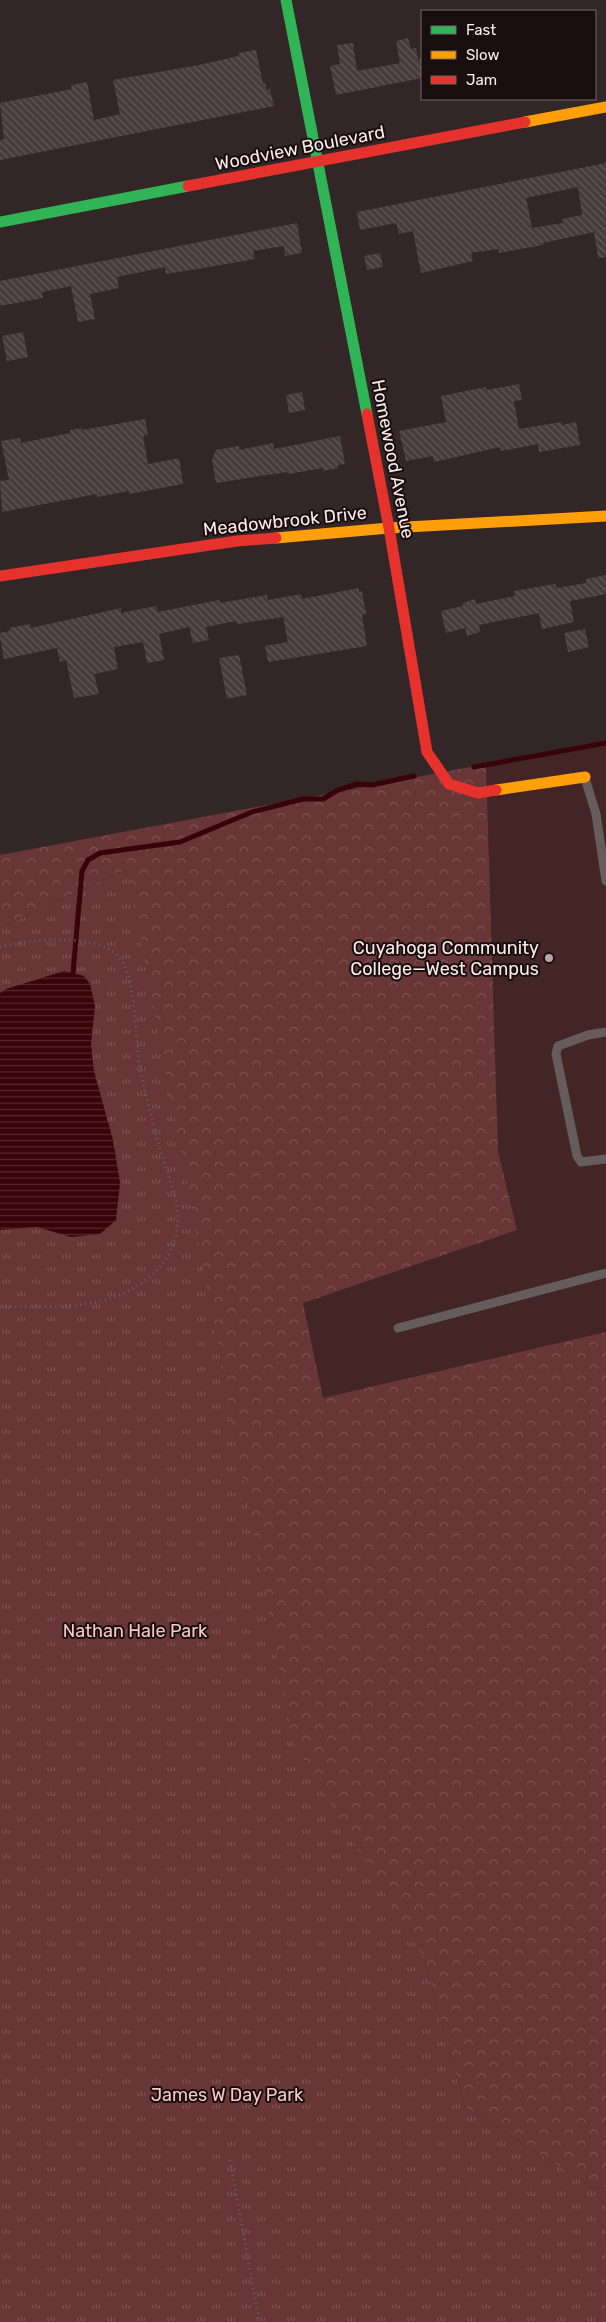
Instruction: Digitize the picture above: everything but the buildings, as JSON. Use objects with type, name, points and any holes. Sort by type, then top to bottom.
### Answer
[{"type":"street","name":"Homewood Avenue","points":[[286,0],[389,528],[427,752],[449,784],[478,793],[585,777]]},
{"type":"street","name":"Woodview Boulevard","points":[[0,222],[606,107]]},
{"type":"street","name":"Meadowbrook Drive","points":[[0,576],[237,541],[389,528],[606,516]]},
{"type":"lane","points":[[585,777],[596,814],[606,881]]},
{"type":"lane","points":[[606,1032],[569,1040],[558,1046],[556,1054],[577,1156],[581,1162],[606,1159]]},
{"type":"lane","points":[[398,1328],[606,1272]]},
{"type":"path","points":[[0,947],[57,940],[91,943],[108,948],[118,956],[128,974],[136,1046],[147,1101],[177,1207],[176,1240],[171,1253],[155,1272],[136,1287],[112,1298],[79,1305],[0,1307]]},
{"type":"path","points":[[230,2160],[258,2314],[257,2322]]},
{"type":"shaded area","name":"Cuyahoga Community College—West Campus","points":[[606,741],[606,1332],[323,1398],[303,1303],[517,1230],[498,1151],[486,764]]},
{"type":"shaded area","points":[[64,971],[84,976],[90,984],[95,1006],[91,1044],[94,1071],[113,1140],[120,1183],[116,1220],[100,1234],[71,1237],[37,1227],[0,1230],[0,993],[6,989]]},
{"type":"green space","name":"Nathan Hale Park","points":[[486,764],[498,1151],[517,1230],[303,1303],[323,1398],[606,1332],[606,2187],[594,2189],[465,2107],[423,1956],[0,1791],[127,869],[0,928],[0,855]]},
{"type":"green space","points":[[127,869],[293,1742],[423,1956],[465,2107],[594,2189],[606,2187],[606,2322],[0,2322],[0,928]]},
{"type":"waterway","points":[[474,767],[606,743]]},
{"type":"waterway","points":[[73,973],[82,871],[88,860],[100,853],[180,842],[252,812],[303,799],[323,799],[338,790],[357,784],[372,785],[414,776]]},
{"type":"traffic: fast","points":[[286,0],[367,414]]},
{"type":"traffic: fast","points":[[0,222],[188,186]]},
{"type":"traffic: slow","points":[[525,122],[606,107]]},
{"type":"traffic: slow","points":[[276,538],[389,528],[606,516]]},
{"type":"traffic: slow","points":[[496,790],[585,777]]},
{"type":"traffic: jam","points":[[188,186],[525,122]]},
{"type":"traffic: jam","points":[[367,414],[389,528],[427,752],[449,784],[478,793],[496,790]]},
{"type":"traffic: jam","points":[[0,576],[237,541],[276,538]]},
{"type":"place","name":"Cuyahoga Community College—West Campus","points":[[549,958]]},
{"type":"park label","name":"James W Day Park","points":[[227,2095]]}]
